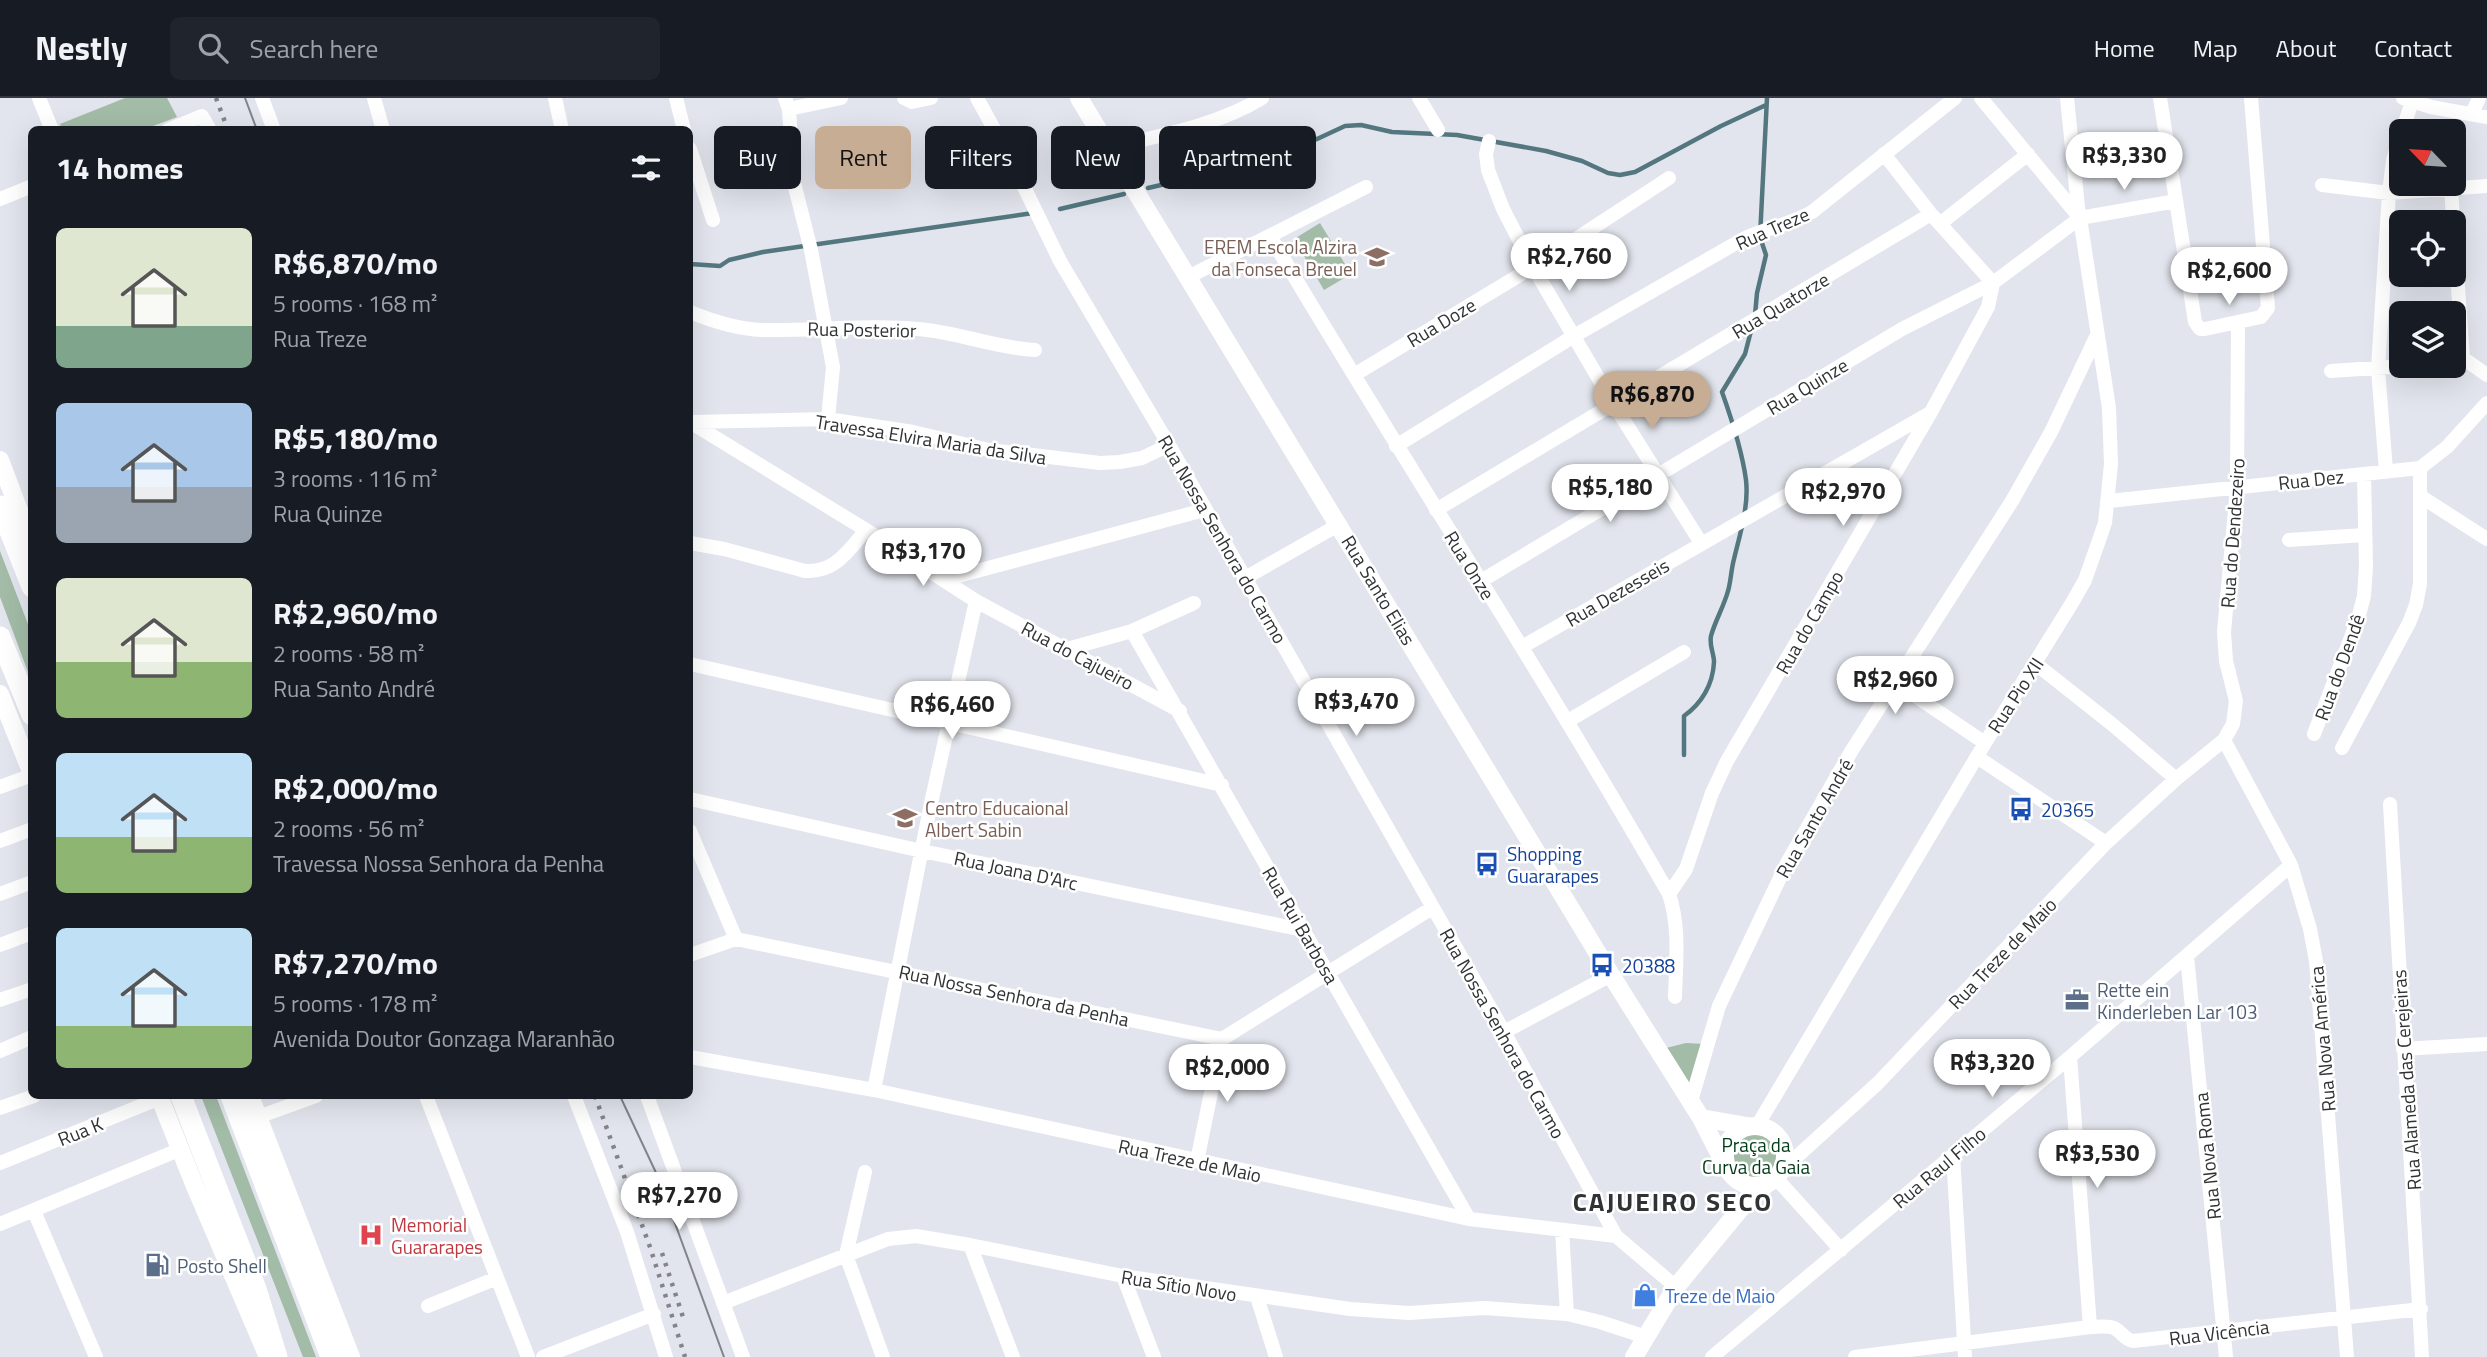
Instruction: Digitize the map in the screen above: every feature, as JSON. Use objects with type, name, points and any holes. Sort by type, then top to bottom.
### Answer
[{"type":"highway","points":[[0,506],[28,577]]},
{"type":"highway","points":[[0,637],[28,705]]},
{"type":"highway","points":[[168,1099],[256,1289],[277,1357]]},
{"type":"highway","points":[[232,1099],[331,1357]]},
{"type":"main road","name":"Rua Santo Elias","points":[[1079,98],[1096,126]]},
{"type":"main road","name":"Rua Santo Elias","points":[[1134,189],[1340,524],[1611,975],[1701,1118],[1728,1171]]},
{"type":"main road","points":[[0,460],[28,530]]},
{"type":"main road","points":[[0,694],[6,729],[28,768]]},
{"type":"main road","points":[[168,1099],[181,1149],[268,1357]]},
{"type":"main road","points":[[251,1099],[351,1357]]},
{"type":"main road","points":[[1634,1357],[1676,1287],[1732,1219],[1775,1178],[1785,1161],[1781,1141],[1766,1128],[1701,1118]]},
{"type":"main road","points":[[1732,1219],[1737,1198],[1728,1171],[1726,1147],[1730,1138],[1752,1126]]},
{"type":"main road","points":[[1728,1171],[1748,1186],[1775,1178]]},
{"type":"street","points":[[39,98],[50,126]]},
{"type":"street","points":[[262,98],[272,126]]},
{"type":"street","points":[[374,98],[382,126]]},
{"type":"street","points":[[555,98],[561,126]]},
{"type":"street","points":[[676,98],[683,126]]},
{"type":"street","points":[[828,419],[833,367],[811,250],[794,183],[787,103],[841,98]]},
{"type":"street","points":[[904,98],[912,103],[931,98]]},
{"type":"street","name":"Rua Nossa Senhora do Carmo","points":[[977,98],[1010,158],[1060,261],[1169,445],[1504,1032],[1616,1236]]},
{"type":"street","points":[[1145,139],[1194,127],[1250,106],[1262,98]]},
{"type":"street","points":[[1419,98],[1438,130]]},
{"type":"street","name":"Rua Treze","points":[[1396,446],[1574,336],[1745,238],[1796,221],[1812,212],[1955,98]]},
{"type":"street","points":[[1980,98],[2080,218]]},
{"type":"street","name":"Rua Pio XII","points":[[1752,1126],[1976,757],[2036,664],[2085,580],[2098,546],[2109,501],[2111,430],[2080,218],[2067,98]]},
{"type":"street","points":[[2160,98],[2196,325],[2205,329],[2260,317],[2267,312],[2269,303],[2251,98]]},
{"type":"street","points":[[2472,114],[2479,98]]},
{"type":"street","points":[[2404,119],[2408,100],[2487,117]]},
{"type":"street","points":[[178,126],[202,116],[207,126]]},
{"type":"street","points":[[1489,141],[1486,154],[1492,183],[1533,267],[1613,403],[1701,543]]},
{"type":"street","points":[[1884,154],[1936,219],[1993,283],[2080,218],[2176,201]]},
{"type":"street","name":"Rua Quatorze","points":[[1436,510],[1775,308],[1936,219],[2028,154]]},
{"type":"street","points":[[693,158],[713,220]]},
{"type":"street","name":"Rua Doze","points":[[1354,375],[1533,267],[1669,178]]},
{"type":"street","points":[[2322,185],[2389,193],[2378,369],[2386,471]]},
{"type":"street","points":[[2466,188],[2487,186]]},
{"type":"street","points":[[1188,277],[1366,187]]},
{"type":"street","points":[[0,199],[28,188]]},
{"type":"street","points":[[2451,196],[2456,301]]},
{"type":"street","name":"Rua Onze","points":[[1270,236],[1396,446],[1568,721],[1670,894]]},
{"type":"street","name":"Rua do Campo","points":[[1670,894],[1686,869],[1712,793],[1727,761],[1931,412],[1989,307],[1993,283]]},
{"type":"street","name":"Rua Quinze","points":[[1480,581],[1902,329],[1993,283]]},
{"type":"street","name":"Rua Posterior","points":[[693,314],[761,330],[827,327],[918,329],[945,332],[1010,349],[1035,350]]},
{"type":"street","name":"Rua do Dendezeiro","points":[[2224,740],[2236,714],[2234,690],[2224,649],[2237,488],[2238,323]]},
{"type":"street","name":"Rua Santo André","points":[[1690,1101],[1718,1006],[1787,863],[1852,750],[2012,501],[2051,432],[2097,334]]},
{"type":"street","points":[[2466,364],[2487,376]]},
{"type":"street","points":[[2332,371],[2389,368]]},
{"type":"street","points":[[2342,748],[2409,624],[2416,604],[2420,584],[2420,468],[2447,447],[2487,403]]},
{"type":"street","name":"Rua Dezesseis","points":[[1522,647],[1931,412]]},
{"type":"street","name":"Travessa Elvira Maria da Silva","points":[[693,422],[828,419],[913,432],[989,450],[1100,463],[1142,458],[1169,445]]},
{"type":"street","name":"Rua do Cajueiro","points":[[693,424],[976,601],[1180,711]]},
{"type":"street","name":"Rua Dez","points":[[2109,501],[2420,468]]},
{"type":"street","name":"Rua do Dendê","points":[[2314,734],[2358,619],[2364,596],[2364,474]]},
{"type":"street","points":[[2420,496],[2487,539]]},
{"type":"street","points":[[943,579],[1205,510]]},
{"type":"street","points":[[1244,578],[1340,524]]},
{"type":"street","points":[[693,544],[816,572],[838,562],[866,530]]},
{"type":"street","points":[[2290,540],[2364,535]]},
{"type":"street","points":[[874,1090],[948,722],[976,601]]},
{"type":"street","points":[[1067,649],[1132,631],[1194,603]]},
{"type":"street","name":"Rua Rui Barbosa","points":[[1132,631],[1469,1219]]},
{"type":"street","points":[[1568,721],[1684,652]]},
{"type":"street","points":[[2036,664],[2176,779]]},
{"type":"street","points":[[693,665],[1222,785]]},
{"type":"street","points":[[1896,683],[1985,743]]},
{"type":"street","name":"Rua Treze de Maio","points":[[1775,1178],[1878,1083],[2106,844],[2176,779],[2224,740]]},
{"type":"street","name":"Rua Nova América","points":[[2224,740],[2291,864],[2310,929],[2316,961],[2347,1357]]},
{"type":"street","points":[[1976,757],[2106,844]]},
{"type":"street","points":[[0,787],[28,776]]},
{"type":"street","name":"Rua Joana D'Arc","points":[[693,800],[922,851],[1303,930]]},
{"type":"street","name":"Rua Alameda das Cerejeiras","points":[[2390,804],[2422,1357]]},
{"type":"street","points":[[0,841],[28,830]]},
{"type":"street","points":[[693,838],[736,939],[693,955]]},
{"type":"street","name":"Rua Raul Filho","points":[[1712,1357],[2070,1057],[2291,864]]},
{"type":"street","points":[[0,894],[28,884]]},
{"type":"street","points":[[1670,894],[1675,911],[1675,997]]},
{"type":"street","points":[[1197,1161],[1222,1038],[1432,908]]},
{"type":"street","points":[[0,946],[28,935]]},
{"type":"street","name":"Rua Nossa Senhora da Penha","points":[[736,939],[1222,1038]]},
{"type":"street","name":"Rua Nova Roma","points":[[2187,956],[2226,1357]]},
{"type":"street","points":[[1504,1032],[1611,975]]},
{"type":"street","points":[[0,1000],[28,990]]},
{"type":"street","points":[[0,1051],[28,1039]]},
{"type":"street","points":[[2403,1049],[2487,1044]]},
{"type":"street","name":"Rua Treze de Maio","points":[[693,1057],[874,1090],[1469,1219],[1616,1236]]},
{"type":"street","points":[[2070,1057],[2090,1326]]},
{"type":"street","points":[[0,1108],[28,1098]]},
{"type":"street","name":"Rua K","points":[[0,1163],[160,1099]]},
{"type":"street","points":[[258,1117],[308,1099]]},
{"type":"street","points":[[427,1099],[528,1357]]},
{"type":"street","points":[[575,1099],[627,1232],[666,1357]]},
{"type":"street","points":[[649,1099],[743,1357]]},
{"type":"street","points":[[0,1224],[181,1149]]},
{"type":"street","points":[[1953,1155],[1965,1350]]},
{"type":"street","points":[[865,1172],[846,1255],[883,1357]]},
{"type":"street","points":[[1775,1178],[1841,1250]]},
{"type":"street","points":[[34,1211],[96,1357]]},
{"type":"street","points":[[1562,1230],[1567,1314]]},
{"type":"street","name":"Rua Sítio Novo","points":[[723,1303],[888,1239],[906,1236],[1257,1297],[1381,1312],[1484,1308],[1567,1314],[1646,1337]]},
{"type":"street","points":[[1616,1236],[1676,1287]]},
{"type":"street","points":[[970,1245],[1013,1357]]},
{"type":"street","points":[[1124,1276],[1154,1357]]},
{"type":"street","points":[[428,1306],[497,1278]]},
{"type":"street","points":[[1257,1297],[1276,1357]]},
{"type":"street","name":"Rua Vicência","points":[[1855,1357],[1965,1350],[2090,1326],[2109,1327],[2118,1331],[2125,1339],[2133,1341],[2421,1309]]},
{"type":"street","points":[[543,1357],[654,1314]]},
{"type":"green space","points":[[125,98],[167,98],[177,117],[153,126],[60,124]]},
{"type":"green space","points":[[1320,223],[1351,274],[1324,290],[1294,239]]},
{"type":"green space","points":[[0,551],[28,624],[28,672],[0,597]]},
{"type":"green space","points":[[1686,1043],[1705,1044],[1690,1089],[1666,1048]]},
{"type":"green space","points":[[202,1099],[217,1099],[316,1357],[303,1357]]},
{"type":"green space","name":"Praça da Curva da Gaia","points":[[1756,1129],[1766,1131],[1774,1137],[1780,1145],[1780,1165],[1774,1173],[1766,1179],[1756,1181],[1746,1179],[1738,1173],[1732,1165],[1730,1155],[1732,1145],[1738,1137],[1746,1131]]},
{"type":"waterway","points":[[1755,315],[1766,255],[1760,237],[1767,98]]},
{"type":"waterway","points":[[1148,188],[1209,174],[1267,152],[1317,139],[1345,126],[1361,125],[1392,132],[1457,135],[1546,151],[1620,175],[1635,172],[1766,105]]},
{"type":"waterway","points":[[1060,209],[1124,194]]},
{"type":"waterway","points":[[693,264],[720,266],[729,260],[763,252],[1033,213]]},
{"type":"waterway","points":[[1684,755],[1684,716],[1696,706],[1709,686],[1714,662],[1711,636],[1728,591],[1745,510],[1747,490],[1744,469],[1722,392],[1745,354],[1752,327]]},
{"type":"tram line","points":[[245,98],[256,126]]},
{"type":"tram line","points":[[621,1099],[658,1177],[724,1357]]},
{"type":"railway","points":[[216,98],[226,126]]},
{"type":"railway","points":[[596,1099],[650,1247],[685,1357]]},
{"type":"railway","points":[[662,1253],[683,1317]]},
{"type":"place","name":"EREM Escola Alzira da Fonseca Breuel","points":[[1377,257]]},
{"type":"place","name":"20365","points":[[2021,809]]},
{"type":"place","name":"Centro Educaional Albert Sabin","points":[[905,818]]},
{"type":"place","name":"Shopping Guararapes","points":[[1487,864]]},
{"type":"place","name":"20388","points":[[1602,965]]},
{"type":"place","name":"Rette ein Kinderleben Lar 103","points":[[2077,1000]]},
{"type":"place","name":"Memorial Guararapes","points":[[371,1235]]},
{"type":"place","name":"Posto Shell","points":[[157,1265]]},
{"type":"place","name":"Treze de Maio","points":[[1645,1295]]},
{"type":"district","name":"CAJUEIRO SECO","points":[[1673,1201]]}]
